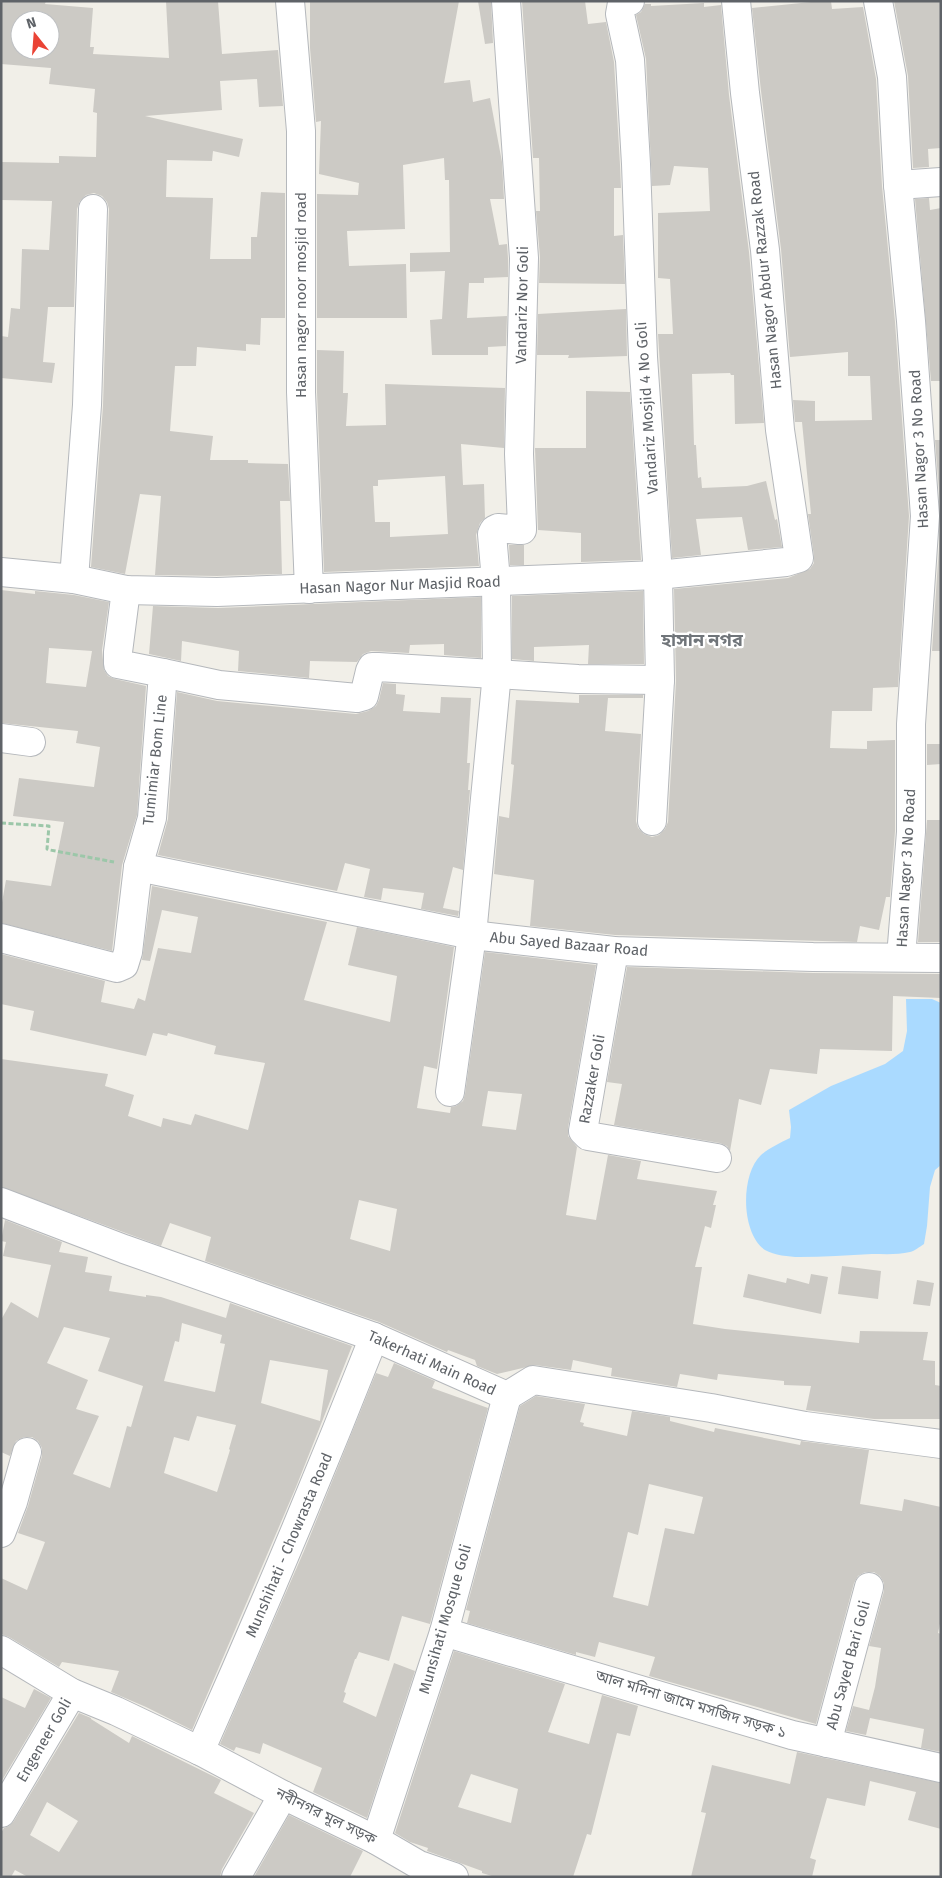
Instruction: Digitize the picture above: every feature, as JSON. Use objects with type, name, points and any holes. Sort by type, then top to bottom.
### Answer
[{"type":"street","name":"Hasan nagor noor mosjid road","points":[[290,1],[301,132],[301,392],[310,589]]},
{"type":"street","name":"Vandariz Nor Goli","points":[[496,581],[492,534],[494,530],[498,528],[522,530],[520,454],[524,258],[506,1]]},
{"type":"street","name":"Vandariz Mosjid 4 No Goli","points":[[630,1],[622,3],[620,14],[630,60],[643,357],[658,575],[660,680],[652,821]]},
{"type":"street","name":"Hasan Nagor Abdur Razzak Road","points":[[736,1],[745,94],[765,250],[780,430],[799,558]]},
{"type":"street","name":"Hasan Nagor 3 No Road","points":[[878,1],[892,77],[898,186],[925,516],[932,534],[911,724],[911,832],[901,957]]},
{"type":"street","points":[[898,186],[941,182]]},
{"type":"street","points":[[74,579],[86,405],[93,209]]},
{"type":"street","name":"Hasan Nagor Nur Masjid Road","points":[[1,572],[74,579],[126,590],[217,592],[658,575],[786,562],[799,558]]},
{"type":"street","name":"Abu Sayed Bazaar Road","points":[[496,581],[497,673],[472,935],[614,951],[814,957],[941,958]]},
{"type":"street","name":"Tumimiar Bom Line","points":[[1,938],[116,968],[124,965],[128,952],[138,867],[152,818],[163,673],[118,664],[126,590]]},
{"type":"street","points":[[163,673],[219,685],[357,698],[364,696],[372,667],[578,679],[660,680]]},
{"type":"street","points":[[1,738],[31,742]]},
{"type":"street","points":[[138,867],[472,935],[450,1092]]},
{"type":"street","name":"Razzaker Goli","points":[[614,951],[583,1131],[588,1136],[717,1158]]},
{"type":"street","name":"Takerhati Main Road","points":[[1,1202],[124,1250],[374,1337],[507,1396],[533,1380],[710,1408],[805,1426],[941,1444]]},
{"type":"street","name":"Munshihati - Chowrasta Road","points":[[200,1751],[245,1649],[374,1337]]},
{"type":"street","name":"Munsihati Mosque Goli","points":[[376,1840],[444,1632],[507,1396]]},
{"type":"street","points":[[1,1533],[13,1502],[27,1452]]},
{"type":"street","name":"Abu Sayed Bari Goli","points":[[827,1743],[869,1587]]},
{"type":"street","name":"আল মদিনা জামে মসজিদ সড়ক ১","points":[[444,1632],[792,1735],[941,1768]]},
{"type":"street","name":"নবীনগর মূল সড়ক","points":[[1,1650],[72,1692],[200,1751],[283,1795],[376,1840],[417,1871],[454,1877]]},
{"type":"street","name":"Engeneer Goli","points":[[1,1813],[72,1692]]},
{"type":"street","points":[[236,1877],[283,1795]]},
{"type":"path","points":[[1,823],[49,826],[47,848],[50,850],[138,867]]},
{"type":"water","points":[[906,999],[932,999],[941,1003],[941,1165],[935,1170],[930,1187],[924,1244],[915,1250],[905,1253],[817,1257],[786,1256],[765,1250],[757,1242],[751,1231],[746,1204],[749,1176],[754,1164],[764,1152],[790,1138],[789,1110],[831,1086],[885,1064],[903,1051],[907,1031]]},
{"type":"building","points":[[1,1],[46,1],[45,4],[93,8],[90,47],[94,47],[93,54],[169,58],[166,1],[218,1],[222,54],[278,50],[283,106],[259,107],[257,79],[220,81],[222,110],[145,116],[243,139],[239,157],[213,151],[212,161],[167,160],[166,197],[213,198],[210,259],[251,259],[251,237],[257,237],[261,192],[285,193],[285,318],[261,318],[260,345],[246,344],[246,351],[197,347],[196,366],[175,366],[170,431],[213,436],[210,460],[248,460],[248,463],[288,464],[290,501],[280,501],[282,574],[155,575],[161,496],[140,494],[125,574],[91,567],[103,406],[109,209],[107,202],[102,196],[94,193],[86,195],[80,201],[77,209],[74,307],[48,307],[43,362],[55,363],[52,383],[1,378],[1,336],[8,337],[11,308],[20,309],[22,249],[49,250],[52,201],[1,200],[1,162],[59,163],[59,156],[96,157],[97,113],[93,112],[95,89],[49,84],[51,68],[1,64]]},
{"type":"building","points":[[310,1],[459,1],[444,83],[470,80],[473,102],[490,98],[502,162],[504,199],[490,199],[499,245],[507,244],[508,258],[508,277],[484,278],[484,283],[469,283],[467,318],[507,316],[506,346],[488,347],[488,355],[432,355],[430,320],[442,319],[445,271],[410,272],[410,253],[450,252],[449,180],[445,180],[444,158],[403,165],[405,229],[347,231],[349,266],[406,264],[407,318],[317,318],[317,194],[358,195],[359,183],[319,174],[321,121],[316,122],[310,48]]},
{"type":"building","points":[[478,1],[491,1],[493,43],[485,44]]},
{"type":"building","points":[[522,1],[585,1],[588,24],[606,22],[614,62],[621,188],[614,188],[614,236],[623,235],[625,284],[539,283],[540,257],[536,211],[540,211],[539,158],[533,158]]},
{"type":"building","points":[[831,1],[832,9],[863,7],[876,79],[882,186],[895,322],[909,516],[898,687],[873,688],[872,711],[832,711],[830,748],[867,749],[867,741],[895,740],[895,831],[890,897],[886,897],[879,930],[860,926],[857,942],[615,935],[530,926],[534,880],[494,874],[499,816],[509,818],[514,765],[511,764],[516,700],[579,703],[579,695],[643,695],[643,698],[608,698],[605,731],[641,734],[636,821],[638,828],[644,834],[652,837],[659,835],[665,829],[668,822],[676,681],[674,589],[788,578],[810,569],[814,563],[814,556],[808,514],[811,514],[802,422],[795,422],[793,400],[815,401],[815,421],[872,420],[870,376],[848,376],[848,352],[790,357],[781,249],[752,8]]},
{"type":"building","points":[[894,1],[941,1],[941,148],[928,149],[929,167],[913,168],[908,76]]},
{"type":"building","points":[[704,3],[704,7],[721,5],[729,95],[749,252],[764,423],[735,424],[734,375],[730,373],[692,374],[694,445],[696,445],[698,478],[701,477],[702,488],[747,486],[766,481],[775,520],[777,519],[782,547],[748,550],[742,517],[696,519],[701,555],[672,558],[658,334],[673,334],[670,279],[658,278],[658,213],[710,211],[708,168],[674,166],[670,185],[652,186],[646,59],[636,15],[641,12],[645,4],[651,4],[651,6]]},
{"type":"building","points":[[929,198],[930,210],[941,208],[941,381],[931,381],[915,199]]},
{"type":"building","points":[[626,309],[627,356],[568,358],[569,355],[537,355],[538,314]]},
{"type":"building","points":[[317,350],[344,351],[343,393],[348,393],[346,426],[386,425],[385,384],[505,388],[504,448],[461,444],[463,485],[484,484],[485,518],[480,523],[476,535],[479,566],[324,572]],"holes":[[[445,476],[448,534],[390,537],[390,522],[375,522],[373,486],[378,486],[378,480]]]},
{"type":"building","points":[[586,391],[630,392],[641,560],[581,562],[581,533],[538,530],[535,448],[586,448]]},
{"type":"building","points":[[935,440],[941,440],[941,517]]},
{"type":"building","points":[[941,517],[941,651],[932,651]]},
{"type":"building","points":[[509,545],[524,545],[524,565],[510,565]]},
{"type":"building","points":[[1,590],[35,594],[35,591],[74,595],[109,602],[102,650],[104,670],[108,676],[115,679],[146,686],[137,815],[122,865],[112,951],[1,923],[1,908],[6,880],[51,886],[64,822],[13,816],[19,778],[94,787],[100,747],[76,743],[78,731],[1,723]],"holes":[[[49,648],[92,651],[86,687],[46,683]]]},
{"type":"building","points":[[643,591],[644,664],[588,664],[589,645],[534,647],[534,661],[512,659],[512,596]]},
{"type":"building","points":[[481,597],[481,658],[444,655],[444,644],[410,645],[409,653],[371,651],[363,654],[357,662],[310,661],[309,678],[238,671],[239,651],[182,641],[181,661],[149,654],[153,606],[218,608]]},
{"type":"building","points":[[383,683],[396,684],[396,694],[405,695],[403,711],[440,713],[441,697],[471,698],[467,763],[470,763],[468,790],[470,790],[463,870],[453,867],[443,908],[459,911],[458,916],[421,909],[424,893],[383,888],[381,900],[364,897],[370,869],[345,863],[337,891],[158,855],[168,819],[177,692],[217,701],[356,714],[368,711],[376,706]]},
{"type":"building","points":[[927,744],[941,744],[941,764],[927,765]]},
{"type":"building","points":[[927,820],[941,820],[941,942],[918,942]]},
{"type":"building","points":[[152,886],[327,922],[304,1000],[390,1022],[397,976],[348,965],[357,927],[454,947],[437,1069],[424,1066],[417,1108],[450,1113],[451,1107],[463,1101],[465,1094],[485,952],[596,965],[568,1128],[568,1136],[577,1147],[566,1215],[596,1220],[608,1155],[641,1161],[637,1179],[717,1191],[713,1205],[716,1205],[711,1228],[705,1226],[695,1267],[702,1267],[693,1324],[859,1343],[860,1331],[928,1332],[923,1360],[935,1361],[935,1385],[941,1386],[941,1419],[874,1419],[806,1410],[811,1386],[784,1385],[784,1381],[718,1374],[717,1380],[680,1374],[677,1387],[611,1376],[612,1368],[573,1360],[571,1370],[535,1365],[497,1374],[477,1366],[475,1360],[448,1350],[447,1352],[379,1322],[205,1261],[211,1237],[170,1223],[161,1246],[1,1187],[1,1059],[108,1074],[105,1086],[134,1095],[128,1116],[161,1127],[163,1118],[191,1125],[195,1114],[248,1130],[265,1063],[214,1054],[216,1046],[168,1033],[167,1036],[153,1033],[146,1056],[30,1030],[34,1011],[1,1004],[1,954],[105,981],[101,1002],[134,1009],[138,998],[145,1001],[158,948],[191,953],[198,917],[162,910],[150,961],[142,960]],"holes":[[[488,1091],[522,1094],[516,1130],[482,1126]],[[359,1200],[397,1209],[390,1251],[350,1239]]]},
{"type":"building","points":[[627,967],[813,973],[941,974],[941,998],[893,996],[892,1051],[820,1049],[817,1074],[770,1069],[761,1105],[739,1099],[730,1151],[727,1146],[720,1143],[614,1125],[622,1084],[607,1082]]},
{"type":"building","points":[[5,1220],[62,1242],[59,1252],[88,1257],[85,1272],[112,1276],[109,1291],[146,1297],[146,1295],[161,1297],[226,1318],[230,1303],[352,1346],[296,1487],[192,1730],[111,1692],[119,1671],[62,1662],[59,1667],[1,1634],[1,1578],[27,1590],[45,1542],[18,1533],[28,1506],[42,1456],[42,1448],[38,1441],[32,1437],[24,1437],[16,1441],[10,1456],[1,1452],[1,1320],[11,1302],[38,1318],[51,1265],[3,1256],[6,1242],[1,1241]],"holes":[[[182,1323],[222,1335],[220,1343],[225,1344],[215,1392],[164,1381],[175,1341],[179,1342]],[[64,1327],[110,1338],[98,1371],[143,1386],[131,1427],[127,1426],[110,1488],[73,1474],[99,1416],[76,1409],[88,1380],[47,1363]],[[270,1360],[328,1370],[320,1421],[261,1403]],[[197,1416],[236,1425],[217,1492],[164,1473],[174,1437],[189,1441]]]},
{"type":"building","points":[[842,1266],[881,1271],[878,1299],[838,1294]]},
{"type":"building","points":[[748,1274],[786,1283],[787,1278],[809,1284],[811,1274],[828,1277],[821,1314],[743,1297]]},
{"type":"building","points":[[917,1280],[934,1283],[930,1306],[913,1304]]},
{"type":"building","points":[[394,1363],[435,1381],[432,1388],[488,1408],[430,1624],[402,1616],[389,1661],[359,1652],[344,1692],[346,1693],[343,1702],[376,1717],[394,1663],[415,1671],[367,1818],[313,1792],[322,1768],[263,1743],[260,1754],[236,1747],[234,1751],[220,1744],[304,1551],[376,1373],[388,1377]]},
{"type":"building","points":[[536,1396],[585,1404],[580,1422],[584,1423],[583,1426],[627,1436],[632,1411],[670,1417],[670,1421],[714,1432],[715,1428],[800,1445],[801,1441],[869,1450],[860,1504],[902,1511],[904,1499],[941,1507],[941,1619],[938,1633],[941,1634],[941,1752],[921,1748],[924,1729],[870,1718],[866,1735],[846,1731],[853,1706],[869,1710],[875,1687],[881,1648],[869,1646],[884,1591],[884,1583],[880,1576],[874,1572],[865,1572],[858,1576],[854,1583],[816,1724],[649,1676],[655,1657],[599,1642],[595,1657],[576,1652],[576,1655],[467,1623],[470,1611],[466,1610],[520,1406]],"holes":[[[649,1484],[703,1497],[694,1534],[665,1528],[648,1606],[613,1597],[628,1532],[638,1535]]]},
{"type":"building","points":[[454,1651],[565,1684],[548,1732],[589,1744],[602,1695],[638,1706],[630,1736],[617,1733],[591,1835],[587,1834],[573,1877],[495,1877],[427,1851],[428,1848],[410,1842],[395,1833]],"holes":[[[471,1774],[518,1789],[511,1823],[458,1807]]]},
{"type":"building","points":[[34,1689],[51,1698],[1,1782],[1,1697],[25,1708]]},
{"type":"building","points":[[79,1713],[91,1718],[129,1743],[132,1736],[221,1780],[214,1793],[254,1813],[222,1869],[220,1877],[28,1877],[15,1870],[11,1877],[1,1877],[1,1833],[4,1828],[14,1821]],"holes":[[[47,1802],[78,1821],[59,1852],[30,1835]]]},
{"type":"building","points":[[797,1752],[941,1783],[941,1829],[908,1820],[916,1792],[870,1781],[865,1806],[827,1798],[810,1858],[816,1860],[812,1877],[691,1877],[706,1813],[701,1812],[712,1765],[790,1784]]},
{"type":"building","points":[[289,1815],[363,1851],[350,1877],[254,1877]]},
{"type":"district","name":"হাসান নগর","points":[[702,640]]}]
